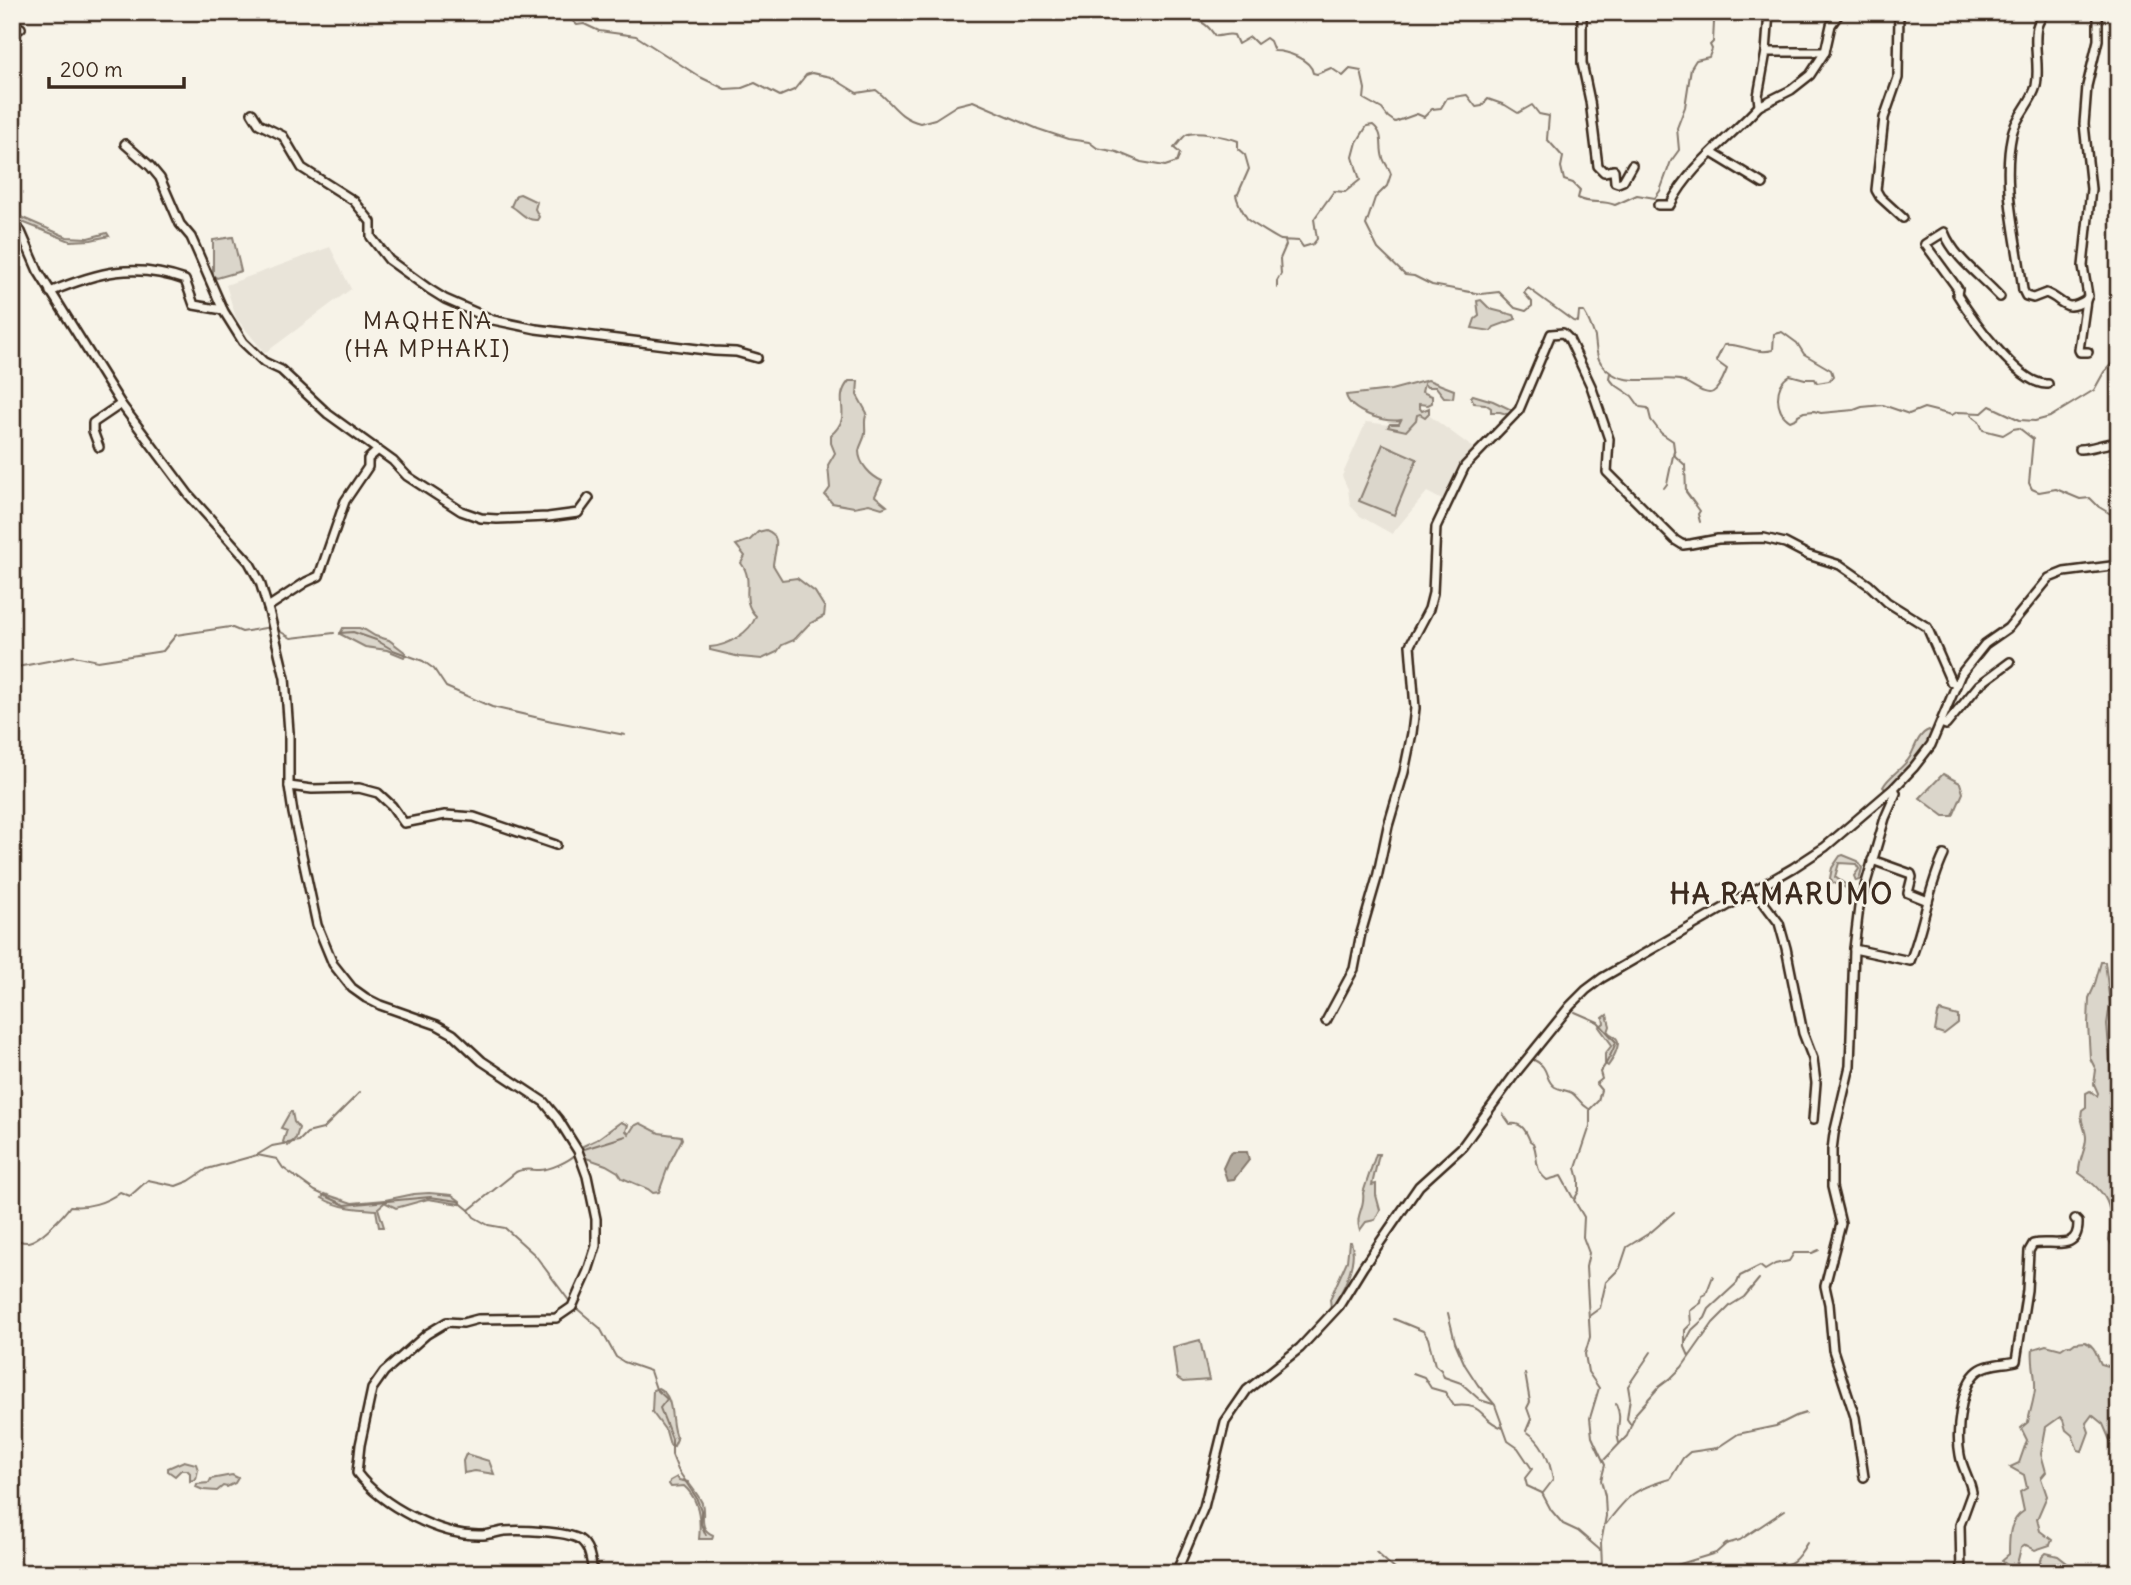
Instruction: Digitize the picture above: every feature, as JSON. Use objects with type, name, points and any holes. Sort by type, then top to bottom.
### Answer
[{"type":"street","points":[[1582,12],[1582,64],[1590,100],[1598,166],[1604,172],[1614,170],[1615,182],[1618,183],[1623,181],[1632,165]]},
{"type":"street","points":[[1759,106],[1769,12]]},
{"type":"street","points":[[1658,205],[1670,205],[1692,171],[1759,106],[1801,83],[1819,64],[1825,52],[1831,25],[1838,14],[1808,12]]},
{"type":"street","points":[[1899,12],[1898,78],[1884,118],[1876,190],[1903,218]]},
{"type":"street","points":[[2044,12],[2036,30],[2036,86],[2028,107],[2014,126],[2010,153],[2010,200],[2023,290],[2028,298],[2046,293],[2065,306],[2079,305],[2086,300]]},
{"type":"street","points":[[2088,352],[2079,350],[2088,296],[2083,266],[2091,188],[2084,124],[2087,86],[2098,40],[2098,12]]},
{"type":"street","points":[[12,34],[21,28]]},
{"type":"street","points":[[1766,52],[1825,52]]},
{"type":"street","points":[[252,113],[259,124],[283,136],[303,168],[354,201],[371,222],[371,237],[389,260],[445,299],[493,320],[536,330],[736,352],[757,358]]},
{"type":"street","points":[[125,144],[160,178],[180,224],[191,237],[223,310],[237,334],[264,362],[281,370],[328,414],[393,461],[407,476],[461,512],[481,518],[566,516],[578,513],[589,498]]},
{"type":"street","points":[[1712,153],[1763,184]]},
{"type":"street","points":[[12,220],[21,232],[25,246],[50,292],[121,404],[189,495],[249,562],[260,582],[285,678],[289,786],[310,899],[322,940],[333,964],[352,988],[366,998],[380,1006],[437,1025],[453,1034],[482,1061],[544,1102],[558,1119],[582,1160],[596,1219],[596,1247],[576,1301],[568,1312],[556,1318],[478,1319],[441,1324],[384,1372],[372,1389],[357,1473],[379,1496],[404,1513],[455,1531],[482,1535],[503,1531],[543,1533],[578,1539],[590,1554],[593,1573]]},
{"type":"street","points":[[2000,297],[1977,275],[1944,232],[1924,244],[1958,289],[1957,294],[1974,321],[2029,379],[2042,385],[2048,384]]},
{"type":"street","points":[[50,292],[93,276],[140,268],[185,280],[194,306],[223,310]]},
{"type":"street","points":[[1326,1021],[1357,959],[1361,933],[1404,772],[1415,708],[1410,645],[1429,609],[1433,593],[1436,527],[1465,466],[1519,410],[1550,334],[1563,333],[1569,339],[1591,386],[1609,439],[1607,472],[1675,540],[1684,545],[1718,539],[1763,538],[1785,543],[1808,555],[1840,565],[1886,602],[1927,627],[1951,682],[1956,685]]},
{"type":"street","points":[[100,447],[93,431],[93,423],[121,404]]},
{"type":"street","points":[[2080,449],[2092,449],[2107,442],[2119,443]]},
{"type":"street","points":[[268,607],[319,576],[345,501],[368,467],[368,459],[377,451]]},
{"type":"street","points":[[1176,1573],[1204,1507],[1225,1422],[1238,1403],[1252,1385],[1300,1348],[1339,1306],[1419,1186],[1462,1147],[1515,1074],[1570,1006],[1602,978],[1825,847],[1894,788],[1931,745],[1961,674],[1985,644],[2008,628],[2049,578],[2064,572],[2119,565]]},
{"type":"street","points":[[1941,723],[1946,725],[1979,685],[2010,662]]},
{"type":"street","points":[[289,786],[312,789],[359,788],[384,797],[404,823],[445,815],[474,817],[556,845]]},
{"type":"street","points":[[1864,1477],[1856,1424],[1833,1350],[1825,1286],[1841,1224],[1832,1186],[1832,1150],[1850,1066],[1854,949],[1859,907],[1888,809],[1896,793],[1894,788]]},
{"type":"street","points":[[1854,949],[1910,961],[1944,855]]},
{"type":"street","points":[[1872,860],[1911,874],[1913,877],[1908,893],[1928,901]]},
{"type":"street","points":[[1754,891],[1779,923],[1786,948],[1803,1033],[1814,1059],[1816,1083],[1813,1120]]},
{"type":"street","points":[[1961,1573],[1959,1525],[1972,1492],[1964,1475],[1959,1453],[1965,1394],[1972,1378],[1981,1369],[2016,1361],[2027,1290],[2029,1251],[2033,1244],[2038,1242],[2063,1245],[2069,1241],[2078,1230],[2078,1222],[2075,1219]]},
{"type":"shaded area","points":[[520,194],[537,202],[537,220],[526,217],[511,206],[516,195]]},
{"type":"shaded area","points":[[16,215],[67,237],[88,238],[107,233],[109,236],[70,241],[17,220]]},
{"type":"shaded area","points":[[233,237],[241,271],[217,278],[213,276],[213,240]]},
{"type":"shaded area","points":[[330,247],[351,289],[265,353],[236,318],[226,285]]},
{"type":"shaded area","points":[[1481,300],[1490,309],[1514,315],[1516,319],[1494,327],[1491,331],[1472,328],[1479,316],[1477,301]]},
{"type":"shaded area","points":[[1428,380],[1454,390],[1453,398],[1444,397],[1436,387],[1427,387],[1424,384],[1422,392],[1432,396],[1432,403],[1419,404],[1419,407],[1422,411],[1429,408],[1429,413],[1425,417],[1417,415],[1406,431],[1388,427],[1390,424],[1399,424],[1401,420],[1386,420],[1369,415],[1354,406],[1346,395],[1391,390]]},
{"type":"shaded area","points":[[849,381],[858,381],[857,395],[867,413],[860,456],[866,469],[882,481],[875,496],[887,506],[882,508],[869,504],[854,507],[832,503],[825,495],[830,488],[828,465],[835,453],[831,435],[841,421],[842,395]]},
{"type":"shaded area","points":[[1473,395],[1514,411],[1510,415],[1491,412],[1491,408],[1485,404],[1474,403],[1471,397]]},
{"type":"shaded area","points":[[1419,408],[1476,450],[1457,472],[1444,501],[1427,492],[1392,534],[1360,516],[1350,505],[1348,489],[1342,476],[1366,422],[1406,427]]},
{"type":"shaded area","points":[[1383,444],[1417,459],[1394,515],[1359,501]]},
{"type":"shaded area","points":[[766,530],[776,540],[773,565],[782,580],[797,578],[815,592],[825,608],[824,616],[809,624],[794,640],[782,645],[777,652],[762,659],[710,650],[710,647],[730,641],[743,633],[756,616],[748,603],[747,577],[741,563],[745,556],[736,545]]},
{"type":"shaded area","points":[[343,628],[365,630],[389,640],[406,653],[404,657],[387,650],[365,647],[340,634]]},
{"type":"shaded area","points":[[1929,730],[1933,734],[1926,750],[1914,765],[1886,790],[1883,787],[1885,783],[1907,761],[1919,738]]},
{"type":"shaded area","points":[[1943,774],[1960,783],[1963,793],[1953,816],[1944,816],[1920,798]]},
{"type":"shaded area","points":[[1843,855],[1858,861],[1862,868],[1859,880],[1856,881],[1854,876],[1859,869],[1856,864],[1839,863],[1835,877],[1845,884],[1846,888],[1833,883],[1830,878],[1832,868]]},
{"type":"shaded area","points":[[2101,962],[2105,962],[2110,1004],[2107,1024],[2117,1109],[2112,1140],[2116,1150],[2113,1168],[2119,1183],[2119,1244],[2112,1245],[2109,1240],[2110,1218],[2107,1201],[2097,1187],[2079,1173],[2086,1142],[2081,1114],[2086,1107],[2086,1093],[2090,1091],[2097,1096],[2098,1093],[2094,1084],[2096,1070],[2090,1058],[2088,1024],[2089,998]]},
{"type":"shaded area","points":[[1940,1011],[1958,1016],[1958,1023],[1944,1034],[1935,1031]]},
{"type":"shaded area","points":[[1607,1015],[1610,1026],[1608,1032],[1618,1041],[1616,1052],[1608,1066],[1605,1064],[1605,1054],[1612,1045],[1599,1027]]},
{"type":"shaded area","points":[[290,1112],[299,1128],[296,1138],[288,1146],[283,1142],[287,1130],[281,1128]]},
{"type":"shaded area","points":[[621,1122],[628,1125],[626,1131],[629,1134],[634,1126],[640,1123],[659,1133],[681,1136],[659,1192],[653,1193],[622,1178],[618,1172],[606,1165],[586,1158],[583,1146]]},
{"type":"shaded area","points":[[1233,1152],[1247,1152],[1249,1160],[1234,1179],[1227,1180],[1223,1168]]},
{"type":"shaded area","points":[[1376,1154],[1379,1154],[1372,1185],[1376,1184],[1380,1210],[1375,1220],[1366,1222],[1360,1230],[1358,1220],[1363,1193]]},
{"type":"shaded area","points":[[325,1194],[352,1203],[384,1200],[378,1208],[384,1227],[379,1227],[376,1210],[335,1204],[322,1198]]},
{"type":"shaded area","points":[[414,1194],[452,1195],[460,1204],[428,1199],[396,1208],[385,1200]]},
{"type":"shaded area","points":[[1349,1242],[1353,1250],[1351,1267],[1331,1308],[1330,1299],[1347,1261]]},
{"type":"shaded area","points":[[1200,1340],[1209,1380],[1183,1382],[1177,1378],[1173,1347]]},
{"type":"shaded area","points":[[2085,1342],[2094,1348],[2101,1364],[2119,1369],[2118,1394],[2114,1401],[2118,1410],[2119,1445],[2112,1445],[2103,1424],[2092,1415],[2086,1423],[2089,1432],[2082,1451],[2078,1450],[2060,1417],[2046,1427],[2041,1454],[2046,1472],[2041,1478],[2047,1496],[2037,1519],[2040,1531],[2052,1540],[2050,1545],[2035,1550],[2026,1545],[2021,1548],[2017,1564],[2009,1564],[2002,1560],[2009,1554],[2010,1535],[2015,1519],[2024,1511],[2020,1492],[2027,1488],[2024,1475],[2010,1467],[2019,1463],[2027,1440],[2021,1428],[2028,1422],[2034,1393],[2033,1349],[2046,1345],[2061,1349],[2067,1345]]},
{"type":"shaded area","points":[[658,1388],[664,1392],[670,1404],[677,1439],[674,1446],[670,1445],[666,1431],[652,1412],[653,1390]]},
{"type":"shaded area","points":[[466,1454],[489,1461],[494,1474],[475,1471],[464,1473],[463,1461]]},
{"type":"shaded area","points":[[184,1461],[196,1464],[196,1479],[190,1481],[190,1473],[187,1470],[181,1470],[175,1476],[168,1471],[168,1468]]},
{"type":"shaded area","points":[[232,1475],[238,1478],[235,1483],[223,1486],[217,1491],[196,1487],[197,1484],[209,1483],[211,1479]]},
{"type":"shaded area","points":[[677,1477],[688,1482],[701,1500],[705,1529],[713,1535],[712,1539],[699,1539],[699,1518],[693,1497],[684,1486],[671,1487],[669,1484]]},
{"type":"shaded area","points":[[2046,1553],[2058,1556],[2067,1563],[2066,1573],[2037,1573]]},
{"type":"waterway","points":[[563,12],[577,25],[584,24],[599,31],[636,36],[700,77],[725,89],[742,88],[755,83],[780,96],[794,90],[806,75],[812,73],[831,77],[857,93],[876,90],[900,113],[920,123],[935,119],[957,105],[973,101],[1038,129],[1068,139],[1089,142],[1097,148],[1117,152],[1141,162],[1165,166],[1177,162],[1180,153],[1174,148],[1186,135],[1203,134],[1233,139],[1238,141],[1238,149],[1245,155],[1249,169],[1236,195],[1248,220],[1279,239],[1299,241],[1303,247],[1313,244],[1317,239],[1314,219],[1334,191],[1345,192],[1360,180],[1353,157],[1357,142],[1367,126],[1373,125],[1379,133],[1383,158],[1391,174],[1387,186],[1375,198],[1366,225],[1378,249],[1405,275],[1414,276],[1432,285],[1481,294],[1499,292],[1515,308],[1526,311],[1532,306],[1524,293],[1528,288],[1573,321],[1578,322],[1579,312],[1584,312],[1595,337],[1599,360],[1608,371],[1627,379],[1680,380],[1706,393],[1718,388],[1727,369],[1716,361],[1724,345],[1759,351],[1773,350],[1774,334],[1782,332],[1797,343],[1804,354],[1831,370],[1833,376],[1829,381],[1817,383],[1815,379],[1790,375],[1785,379],[1778,398],[1781,411],[1790,421],[1804,412],[1821,413],[1883,405],[1909,414],[1924,408],[1952,415],[1957,412],[1982,413],[1990,406],[2020,420],[2035,421],[2050,417],[2094,390],[2104,372],[2119,356]]},
{"type":"waterway","points":[[1187,12],[1215,36],[1234,35],[1238,44],[1250,37],[1257,44],[1266,38],[1274,51],[1285,52],[1303,60],[1313,73],[1331,68],[1343,76],[1350,69],[1361,71],[1364,99],[1382,109],[1395,122],[1417,114],[1424,117],[1432,109],[1441,108],[1447,98],[1467,95],[1476,107],[1482,106],[1488,99],[1518,113],[1532,105],[1539,114],[1549,116],[1547,139],[1563,157],[1561,167],[1564,180],[1573,183],[1580,190],[1578,198],[1615,205],[1637,195],[1655,198],[1660,191],[1671,161],[1679,150],[1677,128],[1685,107],[1691,68],[1696,60],[1709,57],[1717,12]]},
{"type":"waterway","points":[[1277,288],[1285,241]]},
{"type":"waterway","points":[[1610,373],[1609,378],[1614,384],[1632,396],[1640,407],[1648,408],[1651,420],[1661,433],[1673,441],[1675,456],[1685,465],[1686,492],[1700,511],[1700,522]]},
{"type":"waterway","points":[[1971,415],[1979,421],[1983,430],[2003,435],[2019,428],[2033,439],[2029,483],[2032,489],[2039,492],[2056,489],[2080,499],[2090,498],[2119,519]]},
{"type":"waterway","points":[[1664,488],[1674,451]]},
{"type":"waterway","points":[[12,668],[74,656],[98,661],[163,651],[176,635],[230,627],[242,632],[271,627]]},
{"type":"waterway","points":[[276,629],[291,638],[334,633]]},
{"type":"waterway","points":[[340,633],[353,632],[423,661],[434,669],[446,687],[492,707],[625,735]]},
{"type":"waterway","points":[[1575,1012],[1598,1022],[1616,1042],[1600,1072],[1602,1079],[1596,1084],[1601,1090],[1598,1101],[1590,1109],[1590,1126],[1576,1168],[1579,1191],[1574,1200],[1584,1217],[1583,1237],[1589,1253],[1586,1267],[1590,1337],[1585,1354],[1588,1372],[1599,1388],[1590,1418],[1592,1437],[1605,1465],[1601,1480],[1606,1516],[1601,1543],[1602,1566],[1609,1573]]},
{"type":"waterway","points":[[1534,1060],[1542,1066],[1552,1084],[1572,1093],[1589,1109]]},
{"type":"waterway","points":[[12,1239],[33,1241],[51,1227],[70,1206],[96,1204],[120,1192],[130,1196],[148,1180],[176,1186],[207,1169],[257,1155],[272,1146],[299,1141],[307,1133],[323,1129],[360,1092]]},
{"type":"waterway","points":[[1503,1114],[1510,1124],[1518,1124],[1523,1128],[1533,1143],[1538,1167],[1543,1176],[1547,1180],[1561,1176],[1573,1198]]},
{"type":"waterway","points":[[581,1150],[626,1136]]},
{"type":"waterway","points":[[257,1155],[277,1159],[283,1168],[315,1191],[345,1205],[430,1197],[458,1201],[469,1210],[516,1172],[548,1168],[576,1154]]},
{"type":"waterway","points":[[469,1210],[474,1217],[488,1225],[505,1228],[535,1255],[570,1302]]},
{"type":"waterway","points":[[1589,1316],[1600,1308],[1606,1282],[1620,1268],[1627,1247],[1651,1232],[1674,1212]]},
{"type":"waterway","points":[[1686,1341],[1709,1309],[1737,1283],[1740,1276],[1760,1266],[1765,1270],[1775,1264],[1789,1261],[1794,1253],[1812,1253],[1819,1250]]},
{"type":"waterway","points":[[1689,1356],[1685,1347],[1685,1330],[1691,1324],[1690,1311],[1701,1303],[1713,1276]]},
{"type":"waterway","points":[[1605,1459],[1627,1436],[1636,1413],[1659,1387],[1682,1367],[1713,1323],[1731,1305],[1744,1297],[1759,1279]]},
{"type":"waterway","points":[[575,1307],[600,1328],[616,1357],[650,1371],[656,1389],[667,1399],[660,1408],[672,1439],[672,1455],[678,1470],[696,1497],[706,1535]]},
{"type":"waterway","points":[[1448,1313],[1455,1342],[1465,1365],[1495,1405],[1508,1441],[1518,1448],[1532,1469],[1525,1478],[1527,1486],[1542,1493],[1563,1524],[1578,1531],[1600,1550]]},
{"type":"waterway","points":[[1394,1319],[1423,1331],[1428,1338],[1435,1365],[1444,1377],[1461,1383],[1480,1400],[1493,1404]]},
{"type":"waterway","points":[[1631,1425],[1627,1419],[1630,1398],[1628,1386],[1651,1352]]},
{"type":"waterway","points":[[1413,1373],[1424,1377],[1431,1388],[1445,1392],[1454,1406],[1464,1405],[1477,1409],[1495,1425],[1503,1428]]},
{"type":"waterway","points":[[1525,1373],[1530,1402],[1527,1408],[1531,1419],[1526,1431],[1537,1440],[1545,1452],[1553,1480],[1543,1493]]},
{"type":"waterway","points":[[1616,1404],[1619,1415],[1619,1443]]},
{"type":"waterway","points":[[1606,1524],[1633,1494],[1670,1479],[1690,1452],[1717,1448],[1738,1434],[1776,1426],[1806,1413]]},
{"type":"waterway","points":[[1661,1573],[1667,1568],[1716,1553],[1726,1544],[1740,1540],[1785,1510]]},
{"type":"waterway","points":[[1761,1573],[1771,1565],[1784,1565],[1793,1561],[1807,1543]]},
{"type":"waterway","points":[[1376,1552],[1399,1573]]},
{"type":"district","name":"MAQHENA (HA MPHAKI)","points":[[428,335]]},
{"type":"district","name":"HA RAMARUMO","points":[[1782,894]]}]
